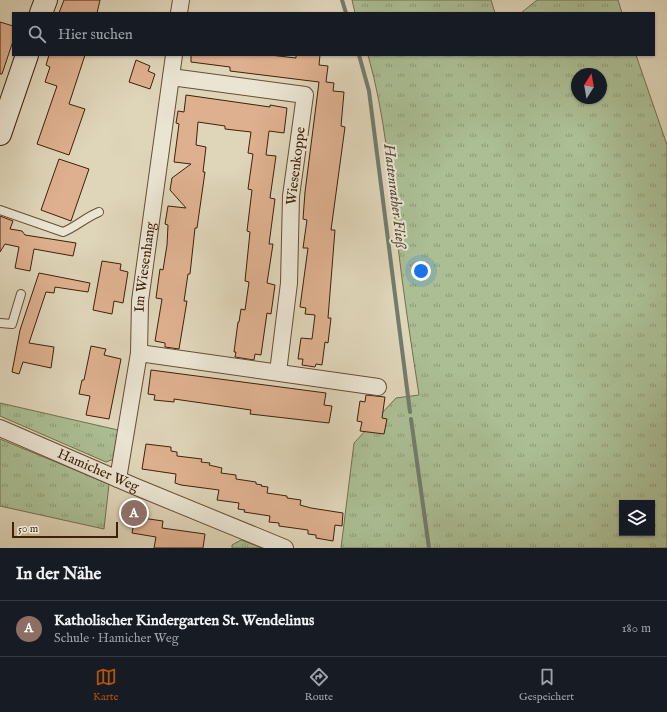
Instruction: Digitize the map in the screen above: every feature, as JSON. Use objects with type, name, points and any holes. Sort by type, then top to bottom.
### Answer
[{"type":"main road","points":[[41,12],[46,0]]},
{"type":"main road","points":[[1,127],[27,56]]},
{"type":"street","points":[[179,12],[181,0]]},
{"type":"street","name":"Im Wiesenhang","points":[[118,479],[139,353],[140,301],[174,56]]},
{"type":"street","name":"Wiesenkoppe","points":[[171,76],[305,95],[291,196],[289,283],[278,372]]},
{"type":"street","points":[[139,353],[378,387]]},
{"type":"street","name":"Hamicher Weg","points":[[0,428],[118,479],[285,548]]},
{"type":"lane","points":[[0,210],[63,232],[99,212]]},
{"type":"lane","points":[[0,323],[12,324],[21,294]]},
{"type":"green space","points":[[352,0],[491,0],[495,12],[355,12]]},
{"type":"green space","points":[[537,0],[618,0],[622,12],[522,12]]},
{"type":"green space","points":[[368,56],[636,56],[667,145],[667,548],[341,548],[354,443],[396,398],[419,395],[402,278],[383,123]]},
{"type":"green space","points":[[0,403],[118,430],[114,459],[106,462],[0,416]]},
{"type":"green space","points":[[0,439],[109,484],[104,529],[0,506]]},
{"type":"green space","points":[[241,540],[262,548],[232,548],[232,545]]},
{"type":"building","points":[[64,0],[100,0],[97,12],[59,12]]},
{"type":"building","points":[[0,22],[12,26],[12,44],[2,74],[0,74]]},
{"type":"building","points":[[49,56],[85,56],[69,104],[85,109],[69,155],[37,144],[57,86],[45,82],[50,67],[46,65]]},
{"type":"building","points":[[191,56],[279,56],[296,58],[296,56],[320,56],[319,65],[328,66],[326,82],[334,83],[333,91],[344,92],[341,126],[345,127],[331,230],[335,230],[328,318],[331,318],[328,343],[325,342],[322,365],[316,364],[315,367],[302,365],[303,359],[298,359],[301,338],[312,339],[315,315],[305,314],[306,308],[300,307],[308,248],[303,248],[307,220],[303,219],[305,192],[319,82],[230,71],[230,67],[191,62]]},
{"type":"building","points":[[136,60],[150,66],[148,71],[155,74],[150,89],[129,82]]},
{"type":"building","points":[[186,95],[287,108],[284,133],[269,131],[266,155],[276,156],[270,198],[275,199],[269,244],[273,244],[267,283],[275,285],[271,314],[267,313],[261,355],[255,354],[254,360],[235,357],[236,352],[234,352],[238,322],[241,309],[245,310],[249,282],[245,281],[250,232],[247,231],[252,190],[248,189],[253,154],[248,153],[251,132],[225,129],[225,126],[198,122],[196,145],[206,147],[203,172],[205,172],[197,228],[195,228],[190,274],[188,274],[184,301],[187,301],[179,349],[165,347],[165,343],[155,341],[162,299],[156,298],[160,269],[163,270],[167,245],[168,225],[165,224],[168,206],[186,208],[170,190],[172,178],[191,164],[174,162],[179,124],[176,123],[178,111],[184,112]]},
{"type":"building","points":[[59,159],[89,169],[71,221],[41,210]]},
{"type":"building","points":[[0,216],[13,221],[10,229],[22,231],[25,235],[76,243],[73,256],[34,249],[30,271],[15,268],[19,247],[5,244],[0,252]]},
{"type":"building","points":[[102,261],[121,264],[120,270],[128,272],[123,303],[114,301],[112,314],[93,310]]},
{"type":"building","points":[[39,273],[90,283],[88,292],[55,287],[54,293],[46,292],[29,343],[54,347],[51,368],[23,362],[19,374],[12,372],[20,330]]},
{"type":"building","points":[[91,346],[106,349],[104,355],[121,359],[109,419],[86,415],[90,396],[79,394],[82,380],[84,380]]},
{"type":"building","points":[[151,370],[326,393],[324,405],[332,406],[329,423],[250,414],[251,410],[174,399],[174,402],[154,400],[155,395],[148,394]]},
{"type":"building","points":[[366,395],[385,397],[382,418],[387,419],[384,434],[360,431],[362,422],[357,421],[360,401],[365,402]]},
{"type":"building","points":[[146,444],[171,447],[171,451],[177,452],[177,456],[202,459],[201,462],[210,463],[209,465],[222,468],[221,473],[236,475],[236,479],[256,482],[256,484],[268,487],[267,493],[301,500],[300,505],[343,513],[342,526],[335,525],[333,541],[316,538],[316,535],[308,534],[308,530],[279,526],[279,523],[269,522],[270,516],[244,512],[245,510],[238,509],[239,503],[217,500],[219,490],[181,485],[175,483],[176,474],[142,469]]},
{"type":"building","points":[[135,517],[163,521],[162,528],[205,534],[203,548],[154,548],[156,537],[132,533]]},
{"type":"waterway","name":"Hastenrather Fließ","points":[[342,0],[346,12]]},
{"type":"waterway","name":"Hastenrather Fließ","points":[[359,56],[369,91],[410,412]]},
{"type":"waterway","name":"Hastenrather Fließ","points":[[411,419],[429,548]]},
{"type":"place","name":"Katholischer Kindergarten St. Wendelinus","points":[[134,513]]}]
